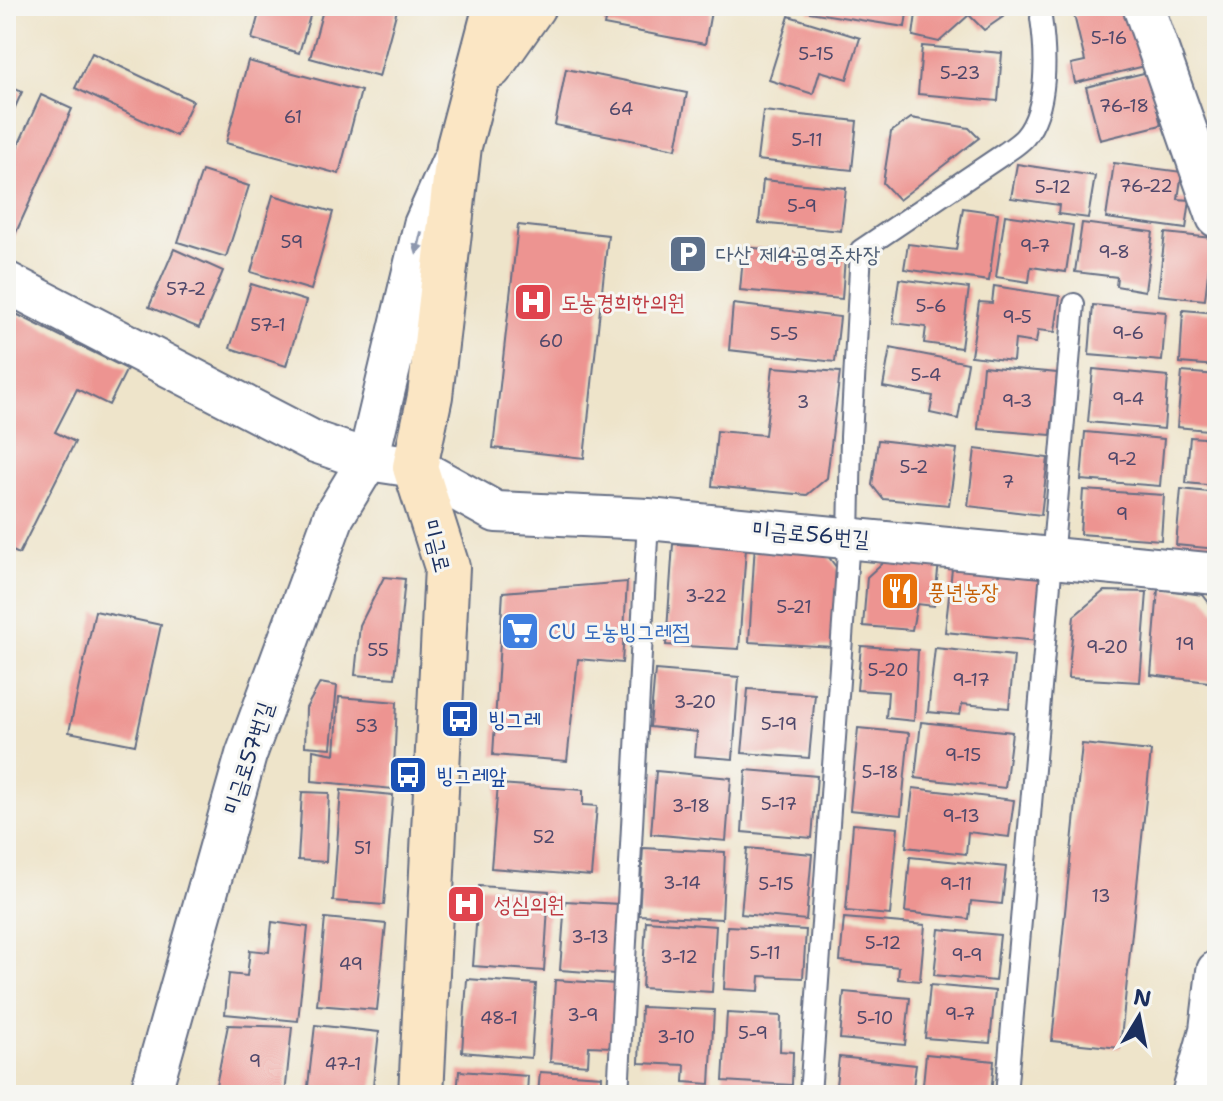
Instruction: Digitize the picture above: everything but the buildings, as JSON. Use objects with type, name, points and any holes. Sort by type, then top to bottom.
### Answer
[{"type":"street","name":"미금로","points":[[421,1095],[447,567],[415,467],[430,396],[459,146],[496,6]]},
{"type":"street","points":[[475,89],[533,6]]},
{"type":"street","points":[[1143,6],[1217,217]]},
{"type":"street","name":"미금로57번길","points":[[150,1095],[246,755],[334,516],[368,460],[424,225],[459,146]]},
{"type":"street","points":[[6,282],[315,442],[368,460],[415,467]]},
{"type":"street","points":[[334,516],[415,467]]},
{"type":"street","name":"미금로56번길","points":[[415,467],[496,512],[648,519],[1217,574]]},
{"type":"street","points":[[1192,1095],[1210,1030],[1217,971]]},
{"type":"lane","points":[[810,1095],[849,538],[861,250],[1026,136],[1037,111],[1045,73],[1046,52],[1041,18]]},
{"type":"lane","points":[[1006,1095],[1074,304]]},
{"type":"lane","points":[[618,1095],[648,519]]},
{"type":"place","name":"다산 제4공영주차장","points":[[688,254]]},
{"type":"place","name":"도농경희한의원","points":[[533,302]]},
{"type":"place","name":"풍년농장","points":[[900,591]]},
{"type":"place","name":"CU 도농빙그레점","points":[[520,631]]},
{"type":"place","name":"빙그레","points":[[460,719]]},
{"type":"place","name":"빙그레앞","points":[[408,775]]},
{"type":"place","name":"성심의원","points":[[466,904]]}]
